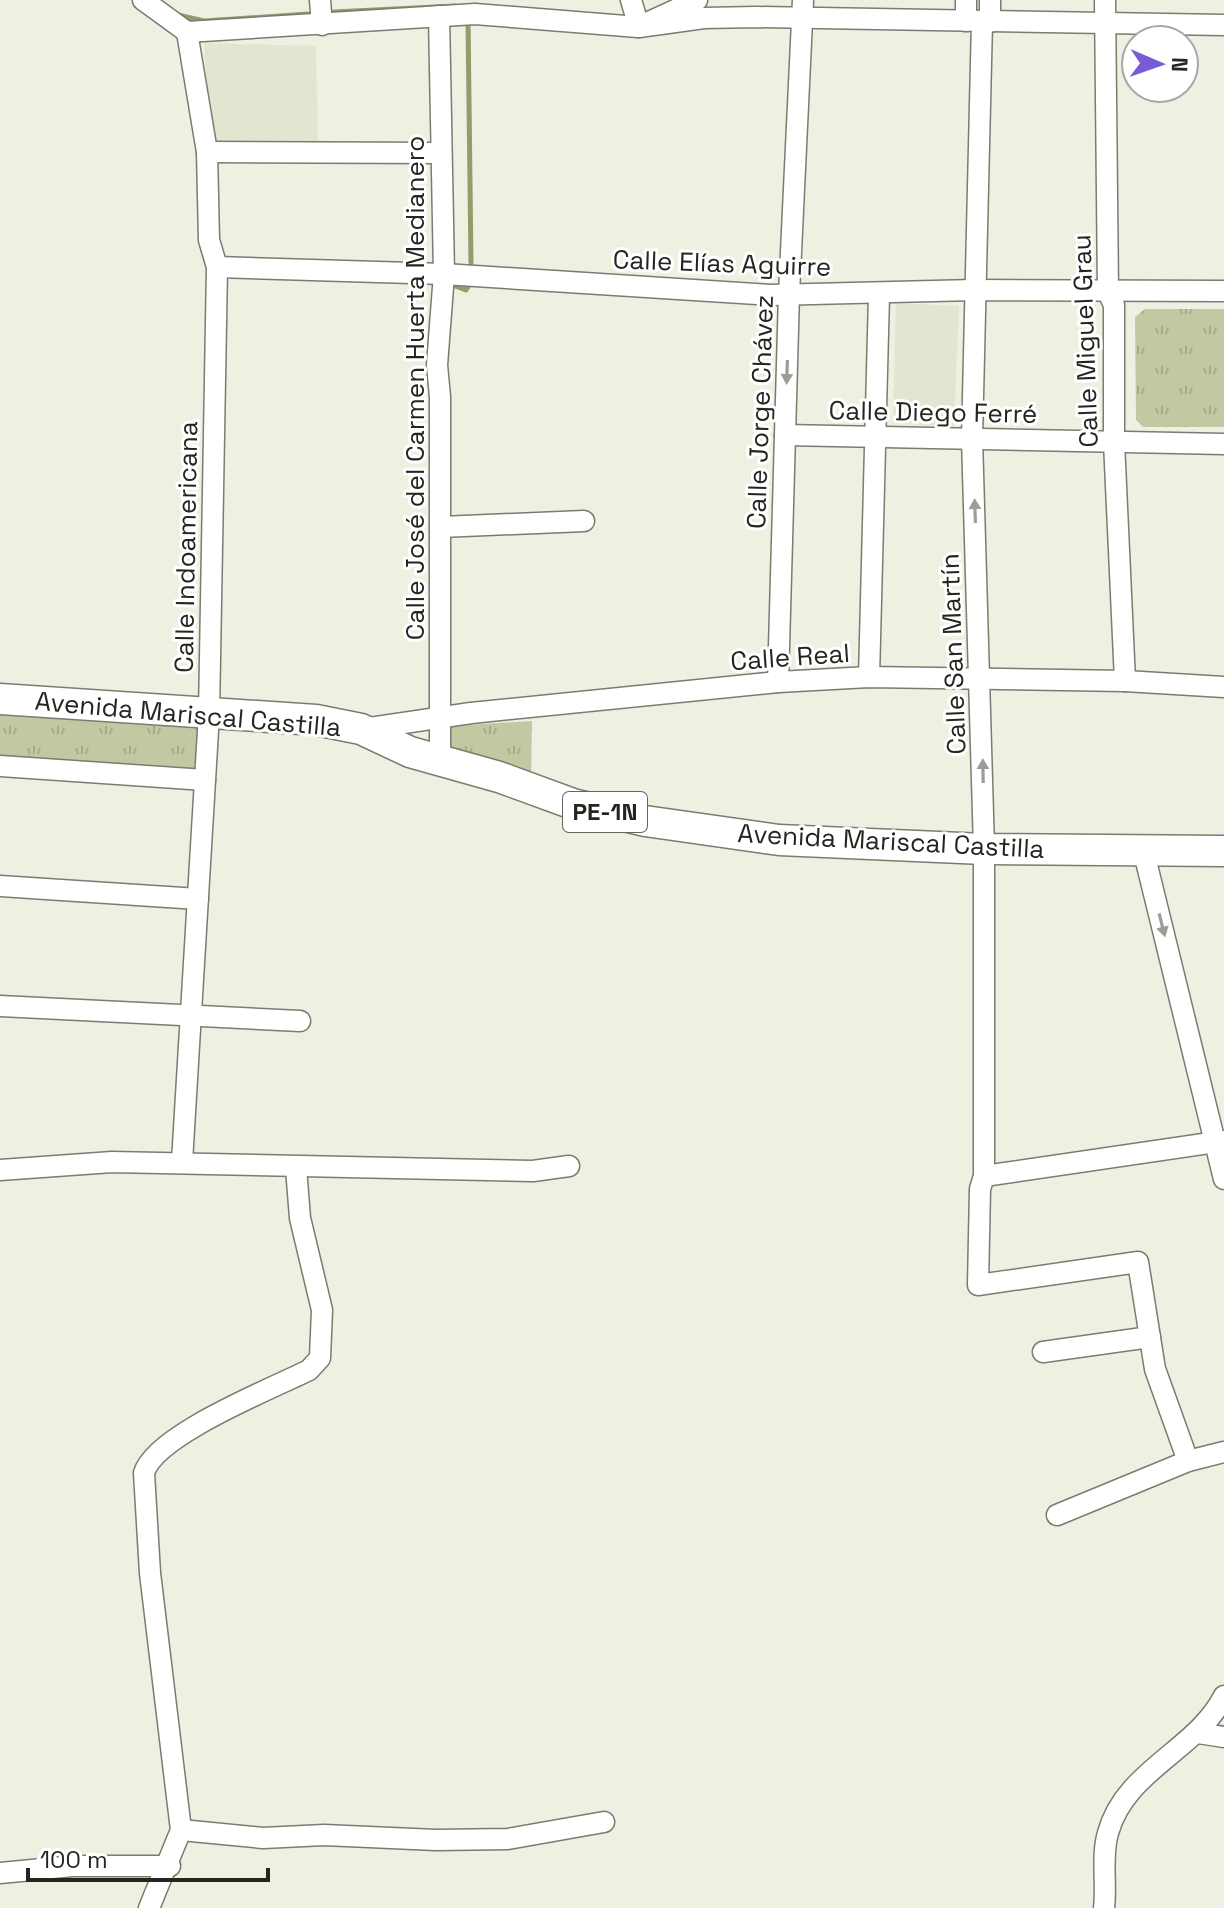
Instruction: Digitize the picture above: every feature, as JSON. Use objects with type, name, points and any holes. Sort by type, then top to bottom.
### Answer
[{"type":"highway","name":"Avenida Mariscal Castilla","points":[[0,699],[316,720],[361,729],[410,752],[499,777],[573,804],[645,821],[779,840],[984,849],[1224,851]]},
{"type":"street","points":[[143,0],[187,32],[468,14],[632,26],[802,9],[979,21],[1224,25]]},
{"type":"street","points":[[320,0],[322,25]]},
{"type":"street","points":[[631,0],[632,26]]},
{"type":"street","points":[[632,26],[697,0]]},
{"type":"street","points":[[966,0],[979,21]]},
{"type":"street","points":[[979,21],[990,0]]},
{"type":"street","name":"Calle Miguel Grau","points":[[1105,0],[1108,292],[1114,305],[1114,442],[1125,681]]},
{"type":"street","name":"Calle Jorge Chávez","points":[[778,682],[789,294],[802,9]]},
{"type":"street","name":"Calle José del Carmen Huerta Medianero","points":[[439,16],[444,274],[437,365],[441,527],[440,760]]},
{"type":"street","name":"Calle San Martín","points":[[979,21],[972,438],[984,849],[984,1176],[980,1189],[978,1285],[1138,1262],[1150,1337]]},
{"type":"street","name":"Calle Indoamericana","points":[[182,1162],[209,714],[217,267],[209,240],[207,152],[187,32]]},
{"type":"street","points":[[207,152],[441,153]]},
{"type":"street","name":"Calle Elías Aguirre","points":[[217,267],[444,274],[789,294],[879,295],[974,290],[1224,291]]},
{"type":"street","points":[[869,677],[879,295]]},
{"type":"street","name":"Calle Diego Ferré","points":[[785,435],[1224,444]]},
{"type":"street","points":[[441,527],[584,521]]},
{"type":"street","name":"Calle Real","points":[[361,729],[442,717],[778,682],[869,677],[1125,681],[1224,687]]},
{"type":"street","points":[[0,766],[205,780]]},
{"type":"street","points":[[1143,849],[1220,1141],[1224,1179]]},
{"type":"street","points":[[0,886],[198,899]]},
{"type":"street","points":[[0,1006],[300,1021]]},
{"type":"street","points":[[984,1176],[1220,1141]]},
{"type":"street","points":[[0,1170],[97,1163],[182,1162],[296,1168],[533,1171],[569,1166]]},
{"type":"street","points":[[149,1908],[170,1866],[181,1830],[150,1573],[144,1473],[147,1462],[167,1442],[309,1370],[320,1358],[322,1310],[300,1218],[296,1168]]},
{"type":"street","points":[[1043,1352],[1150,1337],[1155,1369],[1188,1461]]},
{"type":"street","points":[[1057,1515],[1188,1461],[1224,1452]]},
{"type":"street","points":[[1104,1908],[1108,1833],[1116,1816],[1147,1772],[1170,1751],[1198,1733],[1224,1696]]},
{"type":"street","points":[[1198,1733],[1224,1737]]},
{"type":"street","points":[[181,1830],[263,1838],[324,1835],[436,1840],[508,1839],[604,1822]]},
{"type":"street","points":[[0,1873],[73,1866],[170,1866]]},
{"type":"shaded area","points":[[204,43],[316,46],[318,143],[210,146]]},
{"type":"shaded area","points":[[896,303],[959,306],[954,426],[893,424]]},
{"type":"green space","points":[[1145,309],[1224,309],[1224,427],[1143,427],[1136,420],[1135,317]]},
{"type":"green space","points":[[0,713],[197,727],[195,770],[0,758]]},
{"type":"green space","points":[[532,721],[531,779],[445,749],[448,726]]},
{"type":"waterway","points":[[334,12],[455,6]]},
{"type":"waterway","points":[[178,15],[204,21],[308,14]]},
{"type":"waterway","points":[[468,20],[471,263]]},
{"type":"waterway","points":[[450,284],[466,290],[471,282]]}]
